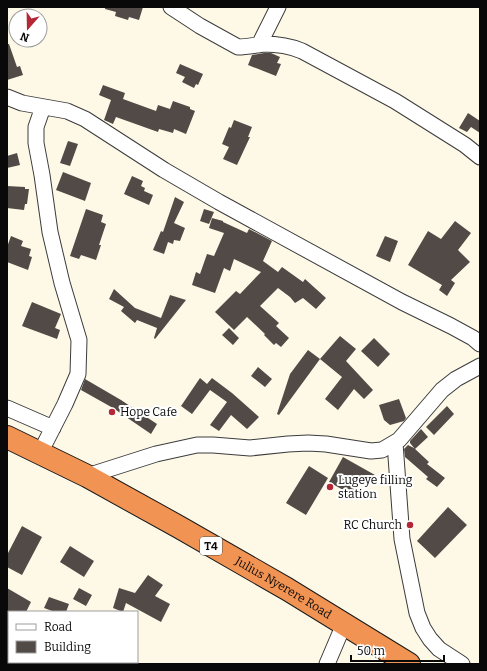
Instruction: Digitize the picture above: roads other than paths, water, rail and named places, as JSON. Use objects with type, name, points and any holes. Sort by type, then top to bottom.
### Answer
[{"type":"highway","name":"Julius Nyerere Road","points":[[7,437],[87,476],[287,589],[409,664]]},
{"type":"street","points":[[171,7],[200,26],[238,46],[288,46],[302,51],[396,101],[465,145],[480,158]]},
{"type":"street","points":[[259,45],[278,7]]},
{"type":"street","points":[[7,97],[22,103],[67,111],[85,119],[164,170],[219,202],[402,302],[451,326],[480,344]]},
{"type":"street","points":[[40,453],[65,404],[78,374],[79,340],[51,239],[36,143],[36,127],[44,107]]},
{"type":"street","points":[[87,476],[156,454],[198,445],[213,444],[250,448],[308,443],[326,444],[371,451],[382,450],[406,433],[425,408],[442,390],[480,366]]},
{"type":"street","points":[[7,408],[53,428]]},
{"type":"street","points":[[395,442],[402,539],[417,613],[422,628],[430,639],[439,649],[462,664]]},
{"type":"street","points":[[326,664],[344,624]]},
{"type":"place","name":"Hope Cafe","points":[[112,412]]},
{"type":"place","name":"Lugeye filling station","points":[[330,487]]},
{"type":"place","name":"RC Church","points":[[410,525]]}]
